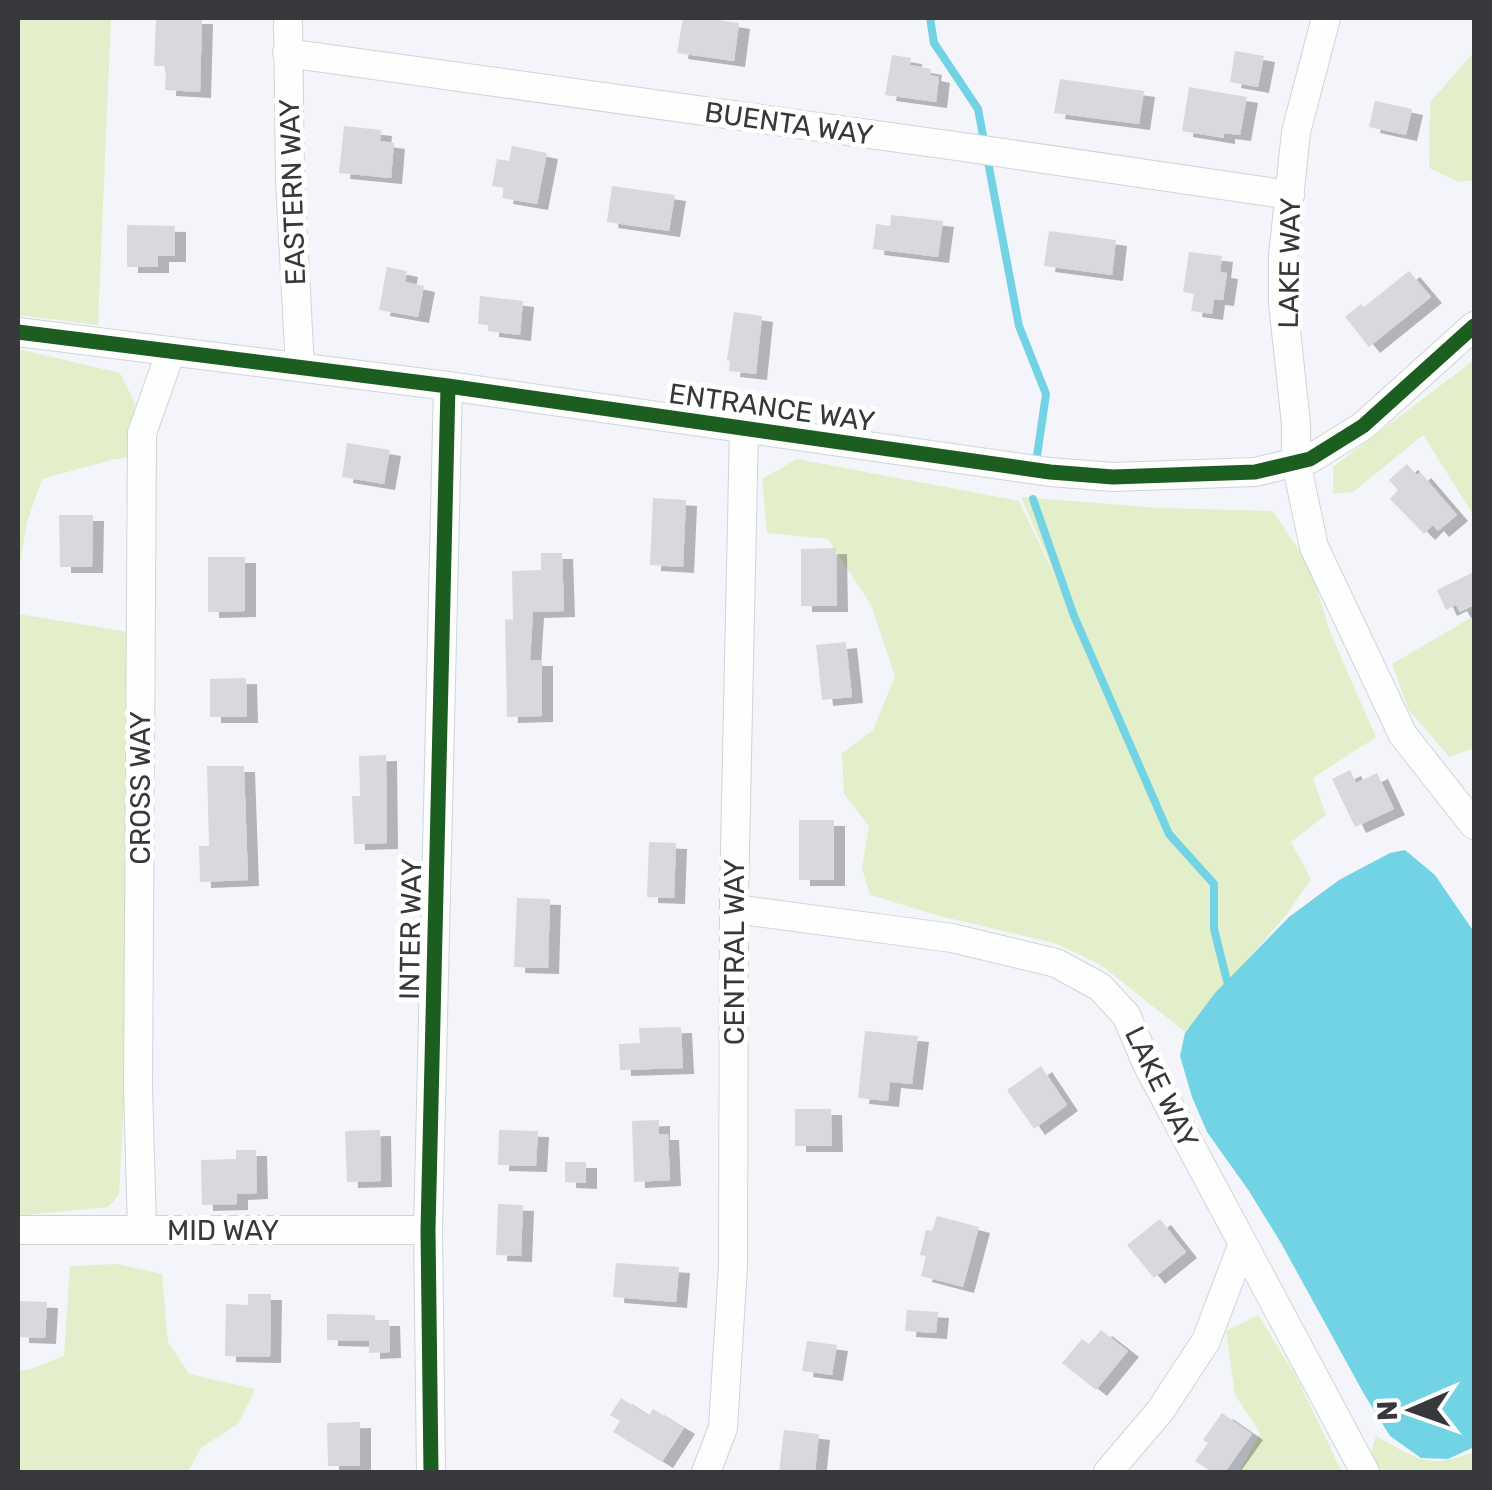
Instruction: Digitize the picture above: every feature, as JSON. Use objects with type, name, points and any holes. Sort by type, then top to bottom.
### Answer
[{"type":"street","name":"EASTERN WAY","points":[[288,18],[290,181],[300,367]]},
{"type":"street","name":"LAKE WAY","points":[[1326,18],[1296,132],[1284,256],[1283,303],[1296,424],[1296,462],[1314,546],[1403,735],[1474,825]]},
{"type":"street","name":"BUENTA WAY","points":[[287,54],[1290,196]]},
{"type":"street","name":"ENTRANCE WAY","points":[[18,332],[448,386],[1050,472],[1113,477],[1255,472],[1310,459],[1362,426],[1474,326]]},
{"type":"street","name":"CROSS WAY","points":[[142,1230],[138,1087],[142,433],[171,351]]},
{"type":"street","name":"INTER WAY","points":[[431,1472],[428,1230],[448,386]]},
{"type":"street","name":"CENTRAL WAY","points":[[706,1472],[722,1428],[733,1265],[734,908],[744,428]]},
{"type":"street","name":"LAKE WAY","points":[[734,908],[952,938],[1056,963],[1100,987],[1126,1015],[1148,1066],[1242,1246],[1365,1472]]},
{"type":"street","name":"MID WAY","points":[[18,1230],[428,1230]]},
{"type":"street","points":[[1108,1472],[1160,1411],[1206,1341],[1242,1246]]},
{"type":"green space","points":[[18,18],[111,18],[98,325],[18,315]]},
{"type":"green space","points":[[1474,52],[1474,180],[1459,182],[1429,168],[1430,102]]},
{"type":"green space","points":[[18,349],[120,373],[135,403],[130,457],[42,479],[27,522],[18,573]]},
{"type":"green space","points":[[1474,360],[1474,516],[1423,435],[1353,492],[1333,494],[1333,467]]},
{"type":"green space","points":[[797,459],[1019,501],[1061,589],[1021,497],[1160,508],[1273,511],[1311,569],[1330,632],[1376,737],[1313,778],[1326,815],[1291,842],[1311,879],[1287,914],[1185,1032],[1101,965],[1054,943],[870,895],[862,868],[869,826],[844,794],[842,753],[873,730],[895,676],[871,605],[828,539],[767,533],[762,479]]},
{"type":"green space","points":[[18,614],[128,632],[124,1099],[119,1195],[108,1207],[26,1215],[18,1215]]},
{"type":"green space","points":[[1474,616],[1474,748],[1449,757],[1408,709],[1392,664]]},
{"type":"green space","points":[[117,1264],[162,1274],[168,1342],[189,1374],[255,1389],[239,1423],[201,1448],[188,1472],[18,1472],[18,1371],[64,1356],[70,1266]]},
{"type":"green space","points":[[1258,1315],[1296,1376],[1342,1472],[1239,1472],[1260,1433],[1235,1395],[1226,1331]]},
{"type":"green space","points":[[1376,1436],[1402,1451],[1433,1461],[1474,1452],[1474,1472],[1375,1472],[1370,1457]]},
{"type":"water","points":[[1405,850],[1435,875],[1474,932],[1474,1447],[1448,1459],[1421,1458],[1390,1436],[1281,1243],[1207,1132],[1180,1056],[1185,1033],[1215,993],[1289,917],[1339,880],[1390,853]]},
{"type":"building","points":[[156,18],[202,18],[200,92],[165,90],[166,66],[154,66]]},
{"type":"building","points":[[683,18],[739,23],[734,61],[677,53]]},
{"type":"building","points":[[1235,51],[1264,56],[1258,87],[1230,82]]},
{"type":"building","points":[[892,55],[911,58],[910,65],[931,69],[930,75],[939,77],[936,102],[885,95]]},
{"type":"building","points":[[1060,79],[1144,91],[1139,124],[1054,113]]},
{"type":"building","points":[[1189,87],[1247,97],[1240,135],[1224,133],[1224,138],[1182,131]]},
{"type":"building","points":[[1375,101],[1412,109],[1406,135],[1369,127]]},
{"type":"building","points":[[344,126],[381,130],[380,141],[394,143],[391,178],[339,173]]},
{"type":"building","points":[[512,146],[547,153],[537,204],[502,198],[504,188],[492,186],[497,159],[509,161]]},
{"type":"building","points":[[612,186],[675,195],[669,231],[607,222]]},
{"type":"building","points":[[891,215],[943,221],[938,257],[873,249],[876,224],[890,226]]},
{"type":"building","points":[[127,225],[175,226],[175,256],[158,256],[158,267],[127,267]]},
{"type":"building","points":[[1049,231],[1116,240],[1112,275],[1044,266]]},
{"type":"building","points":[[1189,252],[1222,256],[1220,272],[1227,273],[1223,300],[1214,299],[1212,314],[1191,311],[1194,294],[1183,292]]},
{"type":"building","points":[[387,267],[407,271],[405,282],[424,286],[418,317],[379,310]]},
{"type":"building","points":[[1409,271],[1431,297],[1369,347],[1345,317]]},
{"type":"building","points":[[480,296],[523,301],[520,335],[488,331],[488,325],[478,324]]},
{"type":"building","points":[[734,312],[762,316],[756,374],[729,371]]},
{"type":"building","points":[[347,443],[390,450],[384,484],[342,477]]},
{"type":"building","points":[[1407,464],[1417,475],[1420,472],[1457,515],[1438,531],[1433,525],[1424,534],[1390,499],[1398,490],[1389,480]]},
{"type":"building","points":[[653,498],[686,500],[683,567],[650,565]]},
{"type":"building","points":[[59,515],[93,515],[92,567],[60,567]]},
{"type":"building","points":[[836,548],[837,606],[801,606],[801,549]]},
{"type":"building","points":[[541,553],[562,553],[564,611],[533,612],[530,660],[542,660],[542,716],[507,717],[505,619],[513,620],[512,571],[541,570]]},
{"type":"building","points":[[208,557],[245,557],[245,611],[208,612]]},
{"type":"building","points":[[1474,572],[1474,605],[1460,612],[1456,605],[1446,610],[1437,590]]},
{"type":"building","points":[[846,642],[852,697],[822,700],[816,645]]},
{"type":"building","points":[[246,678],[247,717],[210,717],[210,679]]},
{"type":"building","points":[[386,755],[387,843],[354,844],[352,796],[360,796],[359,756]]},
{"type":"building","points":[[207,766],[244,766],[248,880],[200,882],[199,846],[209,846]]},
{"type":"building","points":[[1350,770],[1356,783],[1377,773],[1394,809],[1355,827],[1332,779]]},
{"type":"building","points":[[799,820],[834,820],[834,880],[799,880]]},
{"type":"building","points":[[649,842],[676,843],[674,898],[647,897]]},
{"type":"building","points":[[517,898],[550,899],[548,968],[514,967]]},
{"type":"building","points":[[681,1027],[683,1068],[620,1070],[619,1044],[640,1043],[639,1028]]},
{"type":"building","points":[[865,1031],[918,1036],[912,1084],[890,1082],[888,1101],[858,1098]]},
{"type":"building","points":[[1041,1066],[1067,1105],[1034,1129],[1007,1090]]},
{"type":"building","points":[[795,1109],[831,1109],[832,1146],[795,1146]]},
{"type":"building","points":[[659,1120],[659,1134],[668,1134],[670,1180],[634,1182],[632,1121]]},
{"type":"building","points":[[380,1130],[381,1181],[347,1182],[345,1131]]},
{"type":"building","points":[[499,1130],[538,1131],[536,1166],[498,1165]]},
{"type":"building","points":[[236,1150],[256,1150],[257,1193],[237,1194],[237,1204],[202,1205],[201,1160],[236,1159]]},
{"type":"building","points":[[565,1162],[586,1162],[586,1183],[565,1182]]},
{"type":"building","points":[[498,1204],[523,1205],[521,1256],[496,1255]]},
{"type":"building","points":[[937,1216],[979,1227],[963,1287],[921,1276],[926,1256],[920,1255],[926,1230],[932,1231]]},
{"type":"building","points":[[1160,1219],[1186,1252],[1154,1278],[1127,1245]]},
{"type":"building","points":[[616,1263],[679,1267],[676,1302],[613,1297]]},
{"type":"building","points":[[248,1294],[271,1294],[270,1357],[225,1356],[226,1304],[248,1305]]},
{"type":"building","points":[[18,1301],[47,1302],[45,1338],[18,1337]]},
{"type":"building","points":[[907,1310],[938,1312],[936,1333],[905,1331]]},
{"type":"building","points":[[327,1314],[375,1315],[375,1320],[389,1320],[390,1352],[369,1353],[369,1341],[327,1340]]},
{"type":"building","points":[[1101,1330],[1128,1351],[1096,1390],[1062,1363],[1082,1339],[1089,1344]]},
{"type":"building","points":[[807,1341],[837,1345],[832,1375],[802,1371]]},
{"type":"building","points":[[621,1398],[649,1416],[653,1409],[684,1428],[662,1462],[613,1432],[620,1421],[610,1415]]},
{"type":"building","points":[[1222,1413],[1252,1434],[1225,1472],[1212,1472],[1195,1461],[1208,1443],[1203,1440]]},
{"type":"building","points":[[360,1422],[360,1466],[328,1466],[327,1423]]},
{"type":"building","points":[[784,1430],[819,1434],[815,1472],[779,1472]]},
{"type":"waterway","points":[[930,18],[934,43],[978,109],[1019,326],[1046,394],[1037,456]]},
{"type":"waterway","points":[[1033,499],[1074,616],[1169,834],[1214,884],[1214,929],[1227,981]]},
{"type":"cycle path","points":[[18,332],[448,386],[1050,472],[1113,477],[1255,472],[1310,459],[1363,426],[1474,326]]},
{"type":"cycle path","points":[[431,1472],[428,1230],[448,386]]}]
